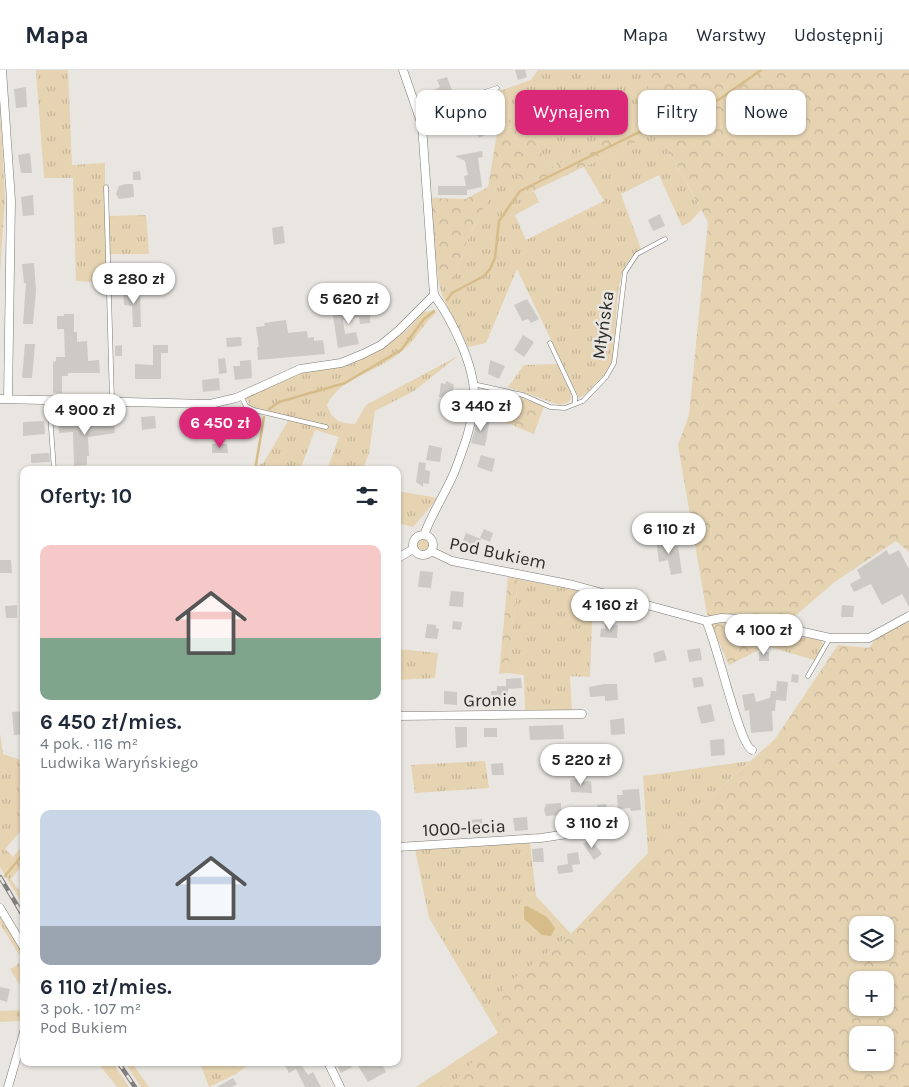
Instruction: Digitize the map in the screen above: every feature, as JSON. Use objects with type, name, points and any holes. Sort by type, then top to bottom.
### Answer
[{"type":"street","points":[[2,70],[11,200],[4,399],[210,404],[240,396],[300,368],[341,363],[375,348],[399,330],[434,295]]},
{"type":"street","points":[[403,70],[416,104]]},
{"type":"street","points":[[422,135],[434,295],[446,311],[458,338],[473,384],[474,397],[460,456],[424,535]]},
{"type":"street","points":[[413,549],[416,537],[424,535]]},
{"type":"street","points":[[413,549],[423,555],[431,550],[432,541],[424,535]]},
{"type":"street","points":[[401,556],[413,549]]},
{"type":"street","name":"Pod Bukiem","points":[[431,550],[452,561],[573,585],[706,620],[721,618],[746,619],[830,638],[869,638],[909,616]]},
{"type":"street","points":[[706,620],[724,671],[738,726],[745,744],[752,750]]},
{"type":"street","name":"Gronie","points":[[401,716],[582,714]]},
{"type":"street","name":"1000-lecia","points":[[401,847],[542,838],[620,826]]},
{"type":"street","points":[[0,908],[20,941]]},
{"type":"street","points":[[8,1087],[20,1046]]},
{"type":"street","points":[[330,1066],[340,1087]]},
{"type":"lane","points":[[491,90],[497,88]]},
{"type":"lane","points":[[106,187],[112,314],[112,401]]},
{"type":"lane","name":"Młyńska","points":[[575,404],[583,401],[606,377],[614,363],[625,272],[637,254],[665,239]]},
{"type":"lane","points":[[473,384],[523,395],[550,406],[565,408],[575,404],[575,396],[550,343]]},
{"type":"lane","points":[[240,396],[246,406],[254,410],[326,428]]},
{"type":"lane","points":[[49,400],[54,466]]},
{"type":"lane","points":[[808,676],[830,638]]},
{"type":"green space","points":[[36,70],[68,70],[72,165],[105,163],[105,216],[146,215],[149,254],[107,254],[107,283],[76,281],[73,178],[44,178]]},
{"type":"green space","points":[[538,70],[642,70],[648,90],[638,90],[638,118],[636,122],[628,126],[628,90],[515,90],[515,118],[505,121],[505,90],[502,90],[531,80]]},
{"type":"green space","points":[[642,70],[909,70],[909,552],[896,541],[836,581],[776,632],[767,646],[729,665],[707,614],[678,445],[689,415],[708,222],[666,145],[663,135],[716,135],[716,90],[648,90]]},
{"type":"green space","points":[[0,107],[5,200],[0,273]]},
{"type":"green space","points":[[515,118],[515,135],[533,135],[549,169],[612,135],[628,135],[628,126],[636,122],[638,118],[638,135],[651,135],[527,194],[515,169],[494,192],[477,220],[454,279],[438,277],[429,198],[466,199],[488,187],[497,135],[505,135],[505,121]]},
{"type":"green space","points":[[533,135],[612,135],[549,169]]},
{"type":"green space","points":[[649,135],[663,135],[666,145],[701,210],[690,222],[682,226],[659,175],[621,194],[641,249],[630,259],[623,271],[619,285],[612,361],[604,374],[579,398],[517,269],[486,343],[468,347],[446,305],[438,277],[454,278],[477,219],[494,192],[515,169],[527,194],[534,191],[539,202],[515,215],[526,240],[604,201],[584,167]]},
{"type":"green space","points":[[423,312],[437,312],[406,348],[382,365],[350,381],[333,396],[327,405],[331,414],[337,420],[355,424],[366,405],[458,356],[414,391],[375,411],[369,453],[364,466],[328,466],[339,437],[315,430],[302,466],[258,466],[264,462],[288,421],[250,405],[246,398],[275,382],[307,371],[349,365],[385,347],[408,329]]},
{"type":"green space","points":[[557,364],[571,393],[571,399],[567,403],[560,405],[508,387],[524,365]]},
{"type":"green space","points":[[490,391],[513,395],[504,422],[475,413],[480,396]]},
{"type":"green space","points":[[513,395],[544,406],[534,434],[504,422]]},
{"type":"green space","points":[[401,492],[438,498],[413,527],[401,524]]},
{"type":"green space","points":[[423,537],[428,539],[430,544],[428,549],[423,551],[418,549],[416,544],[418,539]]},
{"type":"green space","points":[[508,577],[518,579],[508,673],[499,674]]},
{"type":"green space","points":[[518,579],[593,594],[590,677],[570,676],[572,711],[525,712],[524,675],[508,673]]},
{"type":"green space","points":[[909,622],[909,1087],[450,1087],[498,1033],[504,986],[571,934],[643,858],[775,739],[838,645],[869,648],[877,637]]},
{"type":"green space","points":[[776,632],[820,640],[825,646],[817,661],[767,646]]},
{"type":"green space","points":[[401,649],[438,653],[435,678],[401,680]]},
{"type":"green space","points":[[0,733],[3,754],[20,760],[20,832],[5,849],[13,857],[20,848],[20,868],[11,879],[20,892],[20,900],[0,867]]},
{"type":"green space","points":[[485,761],[489,788],[415,793],[411,765]]},
{"type":"green space","points":[[750,761],[648,854],[643,776]]},
{"type":"green space","points":[[530,843],[536,896],[571,934],[505,986],[499,1033],[450,1087],[416,1087],[498,1033],[429,918],[415,849]]},
{"type":"green space","points":[[0,917],[20,948],[20,956],[0,924]]},
{"type":"green space","points":[[20,963],[20,985],[10,969]]},
{"type":"green space","points":[[20,1010],[20,1021],[0,1022],[0,1011]]},
{"type":"green space","points":[[100,1066],[115,1066],[129,1087],[117,1087]]},
{"type":"green space","points":[[127,1066],[134,1066],[149,1087],[141,1087]]},
{"type":"green space","points":[[201,1066],[247,1066],[236,1074],[209,1087]]},
{"type":"shaded area","points":[[527,906],[547,917],[555,928],[551,936],[542,935],[524,919],[524,907]]},
{"type":"building","points":[[515,70],[525,70],[527,77],[518,80]]},
{"type":"building","points":[[447,77],[452,90],[434,90],[440,87],[437,80]]},
{"type":"building","points":[[26,87],[27,107],[16,108],[14,89]]},
{"type":"building","points":[[482,151],[483,157],[478,158],[482,187],[467,190],[467,195],[438,195],[438,186],[466,186],[464,176],[468,175],[465,161],[455,156]]},
{"type":"building","points":[[30,153],[32,173],[21,173],[18,155]]},
{"type":"building","points":[[140,171],[141,180],[133,180],[133,172]]},
{"type":"building","points":[[133,184],[134,197],[119,199],[116,194],[119,186]]},
{"type":"building","points":[[33,195],[34,215],[23,216],[21,197]]},
{"type":"building","points":[[660,214],[665,226],[653,231],[648,220]]},
{"type":"building","points":[[283,226],[285,243],[274,245],[272,228]]},
{"type":"building","points":[[34,263],[36,291],[33,324],[23,324],[26,283],[24,283],[22,264]]},
{"type":"building","points":[[131,286],[135,290],[140,290],[141,327],[133,327],[132,306],[124,305],[123,290],[128,290]]},
{"type":"building","points":[[527,299],[539,319],[531,323],[528,319],[522,321],[514,305]]},
{"type":"building","points":[[351,307],[352,311],[375,309],[375,314],[370,315],[370,323],[360,324],[359,317],[343,320],[345,334],[356,332],[359,344],[338,348],[332,309]]},
{"type":"building","points":[[64,314],[74,314],[74,332],[77,332],[77,342],[87,341],[88,361],[99,360],[100,373],[68,373],[68,376],[62,376],[62,393],[53,393],[53,362],[56,361],[56,357],[65,357],[64,329],[57,329],[57,316],[64,316]]},
{"type":"building","points":[[286,320],[288,333],[307,331],[308,338],[314,337],[314,341],[323,340],[325,354],[258,360],[257,347],[259,347],[256,327],[265,326],[264,323]]},
{"type":"building","points":[[523,335],[534,342],[524,357],[514,350]]},
{"type":"building","points":[[241,337],[242,346],[227,347],[226,338]]},
{"type":"building","points":[[25,344],[35,344],[32,378],[22,378]]},
{"type":"building","points":[[122,345],[122,356],[115,356],[115,346]]},
{"type":"building","points":[[153,345],[168,345],[168,353],[161,353],[161,379],[135,379],[135,364],[153,365]]},
{"type":"building","points":[[225,358],[227,373],[219,374],[218,359]]},
{"type":"building","points":[[251,360],[252,378],[235,380],[233,366],[240,366],[240,361]]},
{"type":"building","points":[[490,360],[505,366],[499,379],[488,374]]},
{"type":"building","points":[[219,378],[220,390],[203,392],[202,380]]},
{"type":"building","points":[[447,381],[454,385],[452,399],[439,397],[441,383],[445,384]]},
{"type":"building","points":[[228,413],[230,428],[207,430],[205,415]]},
{"type":"building","points":[[155,416],[156,428],[142,430],[141,417]]},
{"type":"building","points":[[478,417],[490,419],[485,446],[471,443]]},
{"type":"building","points":[[74,418],[74,426],[100,426],[99,419],[114,418],[115,433],[88,437],[89,456],[87,456],[87,465],[74,466],[73,432],[59,433],[58,419]]},
{"type":"building","points":[[44,421],[45,434],[23,436],[23,422]]},
{"type":"building","points":[[212,444],[227,444],[228,453],[212,453]]},
{"type":"building","points":[[429,445],[442,448],[440,462],[426,460]]},
{"type":"building","points":[[49,453],[50,462],[31,463],[31,454]]},
{"type":"building","points":[[481,455],[495,459],[492,472],[477,467]]},
{"type":"building","points":[[419,462],[426,463],[425,470],[430,471],[429,484],[423,483],[423,487],[416,482]]},
{"type":"building","points":[[484,529],[493,533],[490,542],[480,538]]},
{"type":"building","points":[[466,533],[481,539],[476,551],[461,546]]},
{"type":"building","points":[[670,537],[672,547],[678,546],[682,573],[671,575],[668,560],[659,562],[656,539]]},
{"type":"building","points":[[887,550],[889,555],[899,550],[909,569],[909,607],[902,594],[882,605],[871,584],[854,592],[850,584],[861,578],[857,570]]},
{"type":"building","points":[[0,560],[11,560],[12,573],[0,573]]},
{"type":"building","points":[[420,571],[433,572],[431,588],[418,587]]},
{"type":"building","points":[[451,591],[464,592],[463,607],[449,606]]},
{"type":"building","points":[[17,605],[17,618],[6,618],[5,606]]},
{"type":"building","points":[[842,605],[854,606],[853,617],[841,617]]},
{"type":"building","points":[[453,621],[462,622],[461,630],[452,629]]},
{"type":"building","points":[[427,624],[436,625],[436,628],[439,629],[437,639],[425,638]]},
{"type":"building","points":[[605,624],[618,625],[617,638],[600,637],[601,628],[605,629]]},
{"type":"building","points":[[700,648],[702,660],[689,662],[687,650]]},
{"type":"building","points":[[664,650],[667,660],[655,663],[653,653]]},
{"type":"building","points":[[759,652],[769,652],[769,661],[759,661]]},
{"type":"building","points":[[792,674],[799,675],[798,683],[791,682]]},
{"type":"building","points":[[702,677],[704,686],[694,688],[692,678]]},
{"type":"building","points":[[521,678],[522,688],[508,689],[508,704],[491,704],[491,691],[497,691],[497,686],[506,686],[506,679]]},
{"type":"building","points":[[777,681],[788,682],[786,701],[776,700],[775,711],[772,711],[773,731],[751,733],[749,710],[745,711],[742,695],[754,693],[756,702],[770,698],[771,691],[776,691]]},
{"type":"building","points":[[617,684],[618,700],[605,701],[605,696],[590,697],[589,687]]},
{"type":"building","points":[[444,691],[457,692],[457,705],[444,704]]},
{"type":"building","points":[[711,704],[715,721],[701,724],[697,707]]},
{"type":"building","points":[[20,711],[20,734],[14,735],[12,712]]},
{"type":"building","points":[[624,718],[625,734],[611,735],[610,720]]},
{"type":"building","points":[[563,725],[564,739],[530,740],[529,726]]},
{"type":"building","points":[[455,727],[467,727],[467,747],[456,748]]},
{"type":"building","points":[[484,728],[497,728],[497,737],[484,737]]},
{"type":"building","points":[[724,739],[725,755],[711,756],[710,740]]},
{"type":"building","points":[[503,763],[504,775],[492,775],[491,764]]},
{"type":"building","points":[[580,779],[580,782],[591,781],[592,793],[571,792],[570,780]]},
{"type":"building","points":[[639,789],[641,810],[631,811],[630,808],[618,809],[617,795],[623,795],[622,790]]},
{"type":"building","points":[[561,803],[561,815],[546,816],[544,810],[546,804]]},
{"type":"building","points":[[606,804],[607,815],[598,816],[597,805]]},
{"type":"building","points":[[527,817],[528,830],[515,831],[513,818]]},
{"type":"building","points":[[482,819],[483,830],[467,831],[467,820]]},
{"type":"building","points":[[590,838],[602,854],[594,860],[583,844]]},
{"type":"building","points":[[543,848],[544,862],[533,862],[532,849]]},
{"type":"building","points":[[578,852],[580,864],[572,865],[573,872],[558,874],[557,866],[568,864],[567,854]]},
{"type":"building","points":[[0,987],[10,989],[7,1002],[0,1000]]},
{"type":"building","points":[[285,1066],[302,1066],[308,1075],[313,1072],[321,1087],[305,1087],[296,1069],[289,1073]]},
{"type":"building","points":[[337,1066],[351,1066],[352,1067],[341,1073]]},
{"type":"building","points":[[358,1066],[383,1066],[386,1072],[368,1082]]},
{"type":"building","points":[[233,1078],[237,1084],[232,1087],[217,1087]]},
{"type":"waterway","points":[[447,300],[452,293],[484,276],[490,269],[495,258],[499,221],[520,191],[633,135],[720,99],[761,70]]},
{"type":"waterway","points":[[269,409],[279,402],[345,383],[401,350],[424,319],[434,311]]},
{"type":"waterway","points":[[256,466],[264,417]]},
{"type":"waterway","points":[[5,876],[20,858]]},
{"type":"railway","points":[[0,877],[20,910]]},
{"type":"railway","points":[[121,1066],[135,1087]]}]
